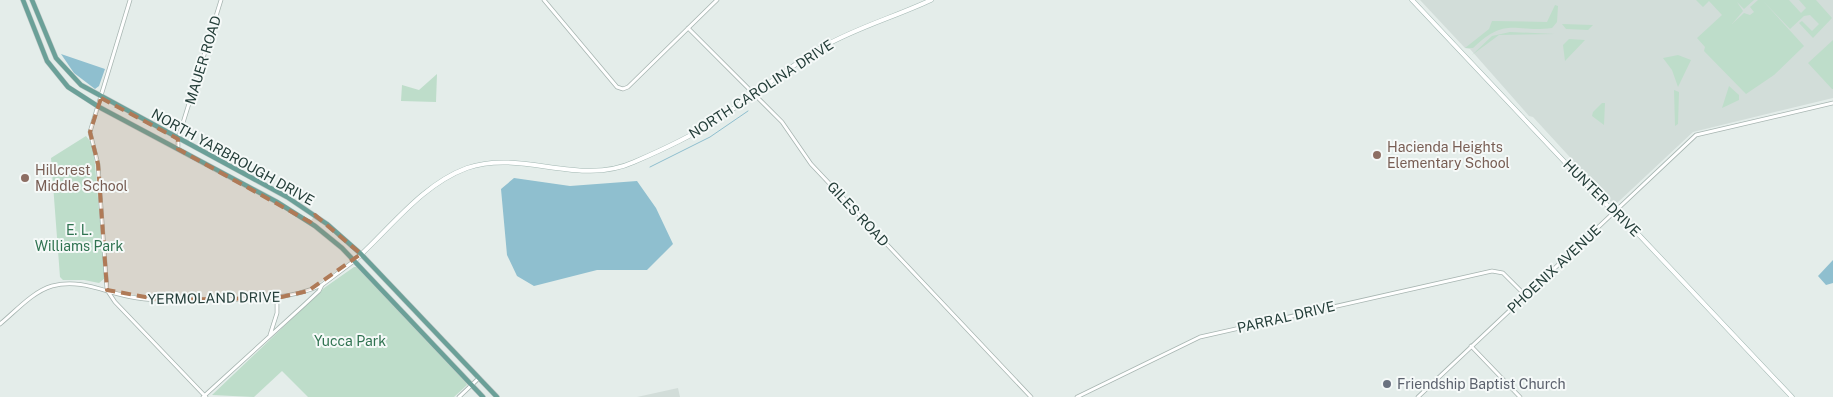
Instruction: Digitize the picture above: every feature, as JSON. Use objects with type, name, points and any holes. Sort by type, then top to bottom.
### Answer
[{"type":"main road","name":"NORTH YARBROUGH DRIVE","points":[[23,0],[43,52],[52,68],[74,92],[98,107],[277,202],[310,222],[335,242],[354,261],[483,397]]},
{"type":"main road","name":"NORTH YARBROUGH DRIVE","points":[[32,0],[50,47],[59,62],[80,86],[287,197],[315,215],[361,254],[497,397]]},
{"type":"main road","name":"NORTH CAROLINA DRIVE","points":[[354,261],[426,193],[443,180],[467,168],[508,162],[580,172],[613,169],[634,163],[692,134],[835,40],[931,0]]},
{"type":"main road","name":"HUNTER DRIVE","points":[[1412,0],[1614,213],[1640,236],[1792,397]]},
{"type":"main road","points":[[310,222],[315,215]]},
{"type":"main road","points":[[442,353],[449,346]]},
{"type":"street","points":[[130,0],[90,132],[98,164],[107,290],[115,302],[204,397],[319,291],[322,285],[354,261]]},
{"type":"street","name":"MAUER ROAD","points":[[178,149],[178,139],[221,0]]},
{"type":"street","points":[[544,0],[577,42],[621,89],[628,88],[717,0]]},
{"type":"street","name":"GILES ROAD","points":[[688,28],[790,131],[805,156],[820,174],[1032,397]]},
{"type":"street","name":"PHOENIX AVENUE","points":[[1418,397],[1696,135],[1833,103]]},
{"type":"street","name":"PARRAL DRIVE","points":[[1077,397],[1200,337],[1475,274],[1492,271],[1505,275],[1525,296]]},
{"type":"street","name":"YERMOLAND DRIVE","points":[[0,324],[32,296],[51,286],[78,283],[148,300],[277,298],[301,293],[322,285]]},
{"type":"street","points":[[270,336],[277,313],[277,298]]},
{"type":"street","points":[[1471,346],[1520,397]]},
{"type":"street","points":[[459,397],[479,378]]},
{"type":"highlighted area","points":[[101,98],[178,139],[178,149],[310,222],[315,215],[361,254],[308,291],[277,298],[162,300],[107,290],[98,164],[90,132]]},
{"type":"shaded area","points":[[1420,0],[1833,0],[1833,98],[1693,132],[1617,203],[1612,203],[1533,117],[1529,116],[1470,49],[1465,48]]},
{"type":"shaded area","points":[[678,388],[680,397],[637,397]]},
{"type":"green space","points":[[1696,0],[1754,0],[1744,9],[1737,2],[1743,11],[1732,24],[1744,13],[1750,15],[1754,12],[1750,7],[1758,0],[1789,0],[1801,13],[1806,8],[1799,0],[1816,0],[1832,18],[1813,38],[1799,23],[1802,21],[1812,31],[1819,24],[1810,15],[1804,16],[1790,29],[1764,2],[1804,46],[1774,75],[1746,94],[1704,51],[1705,47],[1697,38],[1722,15],[1709,1],[1703,7]]},
{"type":"green space","points":[[1555,5],[1558,6],[1557,22],[1552,28],[1503,29],[1494,32],[1473,48],[1465,48],[1489,29],[1492,21],[1547,22]]},
{"type":"green space","points":[[1562,24],[1593,25],[1588,30],[1566,29]]},
{"type":"green space","points":[[1510,32],[1555,34],[1499,35],[1472,55],[1492,36]]},
{"type":"green space","points":[[1569,39],[1585,40],[1565,61],[1563,45]]},
{"type":"green space","points":[[1833,40],[1833,89],[1832,89],[1808,63]]},
{"type":"green space","points":[[1678,55],[1691,60],[1678,87],[1672,70],[1663,58]]},
{"type":"green space","points":[[437,74],[436,102],[401,101],[402,85],[419,90]]},
{"type":"green space","points":[[1729,86],[1739,95],[1739,100],[1722,108]]},
{"type":"green space","points":[[1674,90],[1679,92],[1678,124],[1675,126]]},
{"type":"green space","points":[[1602,103],[1605,103],[1604,125],[1592,116],[1593,112]]},
{"type":"green space","name":"E. L. Williams Park","points":[[86,136],[93,145],[105,278],[99,283],[84,280],[63,280],[60,277],[51,158]]},
{"type":"green space","name":"Yucca Park","points":[[354,267],[358,267],[466,382],[467,385],[454,397],[308,397],[282,371],[254,397],[212,395],[324,288]]},
{"type":"water","points":[[61,54],[105,69],[99,86],[95,89],[74,73]]},
{"type":"water","points":[[514,178],[570,186],[637,181],[656,208],[673,244],[647,270],[597,270],[534,286],[517,276],[507,255],[501,189]]},
{"type":"water","points":[[1833,260],[1833,283],[1826,285],[1818,276]]},
{"type":"waterway","points":[[650,167],[710,137],[748,111]]},
{"type":"place","name":"Hacienda Heights Elementary School","points":[[1377,155]]},
{"type":"place","name":"Hillcrest Middle School","points":[[25,178]]},
{"type":"place","name":"Friendship Baptist Church","points":[[1387,384]]}]
